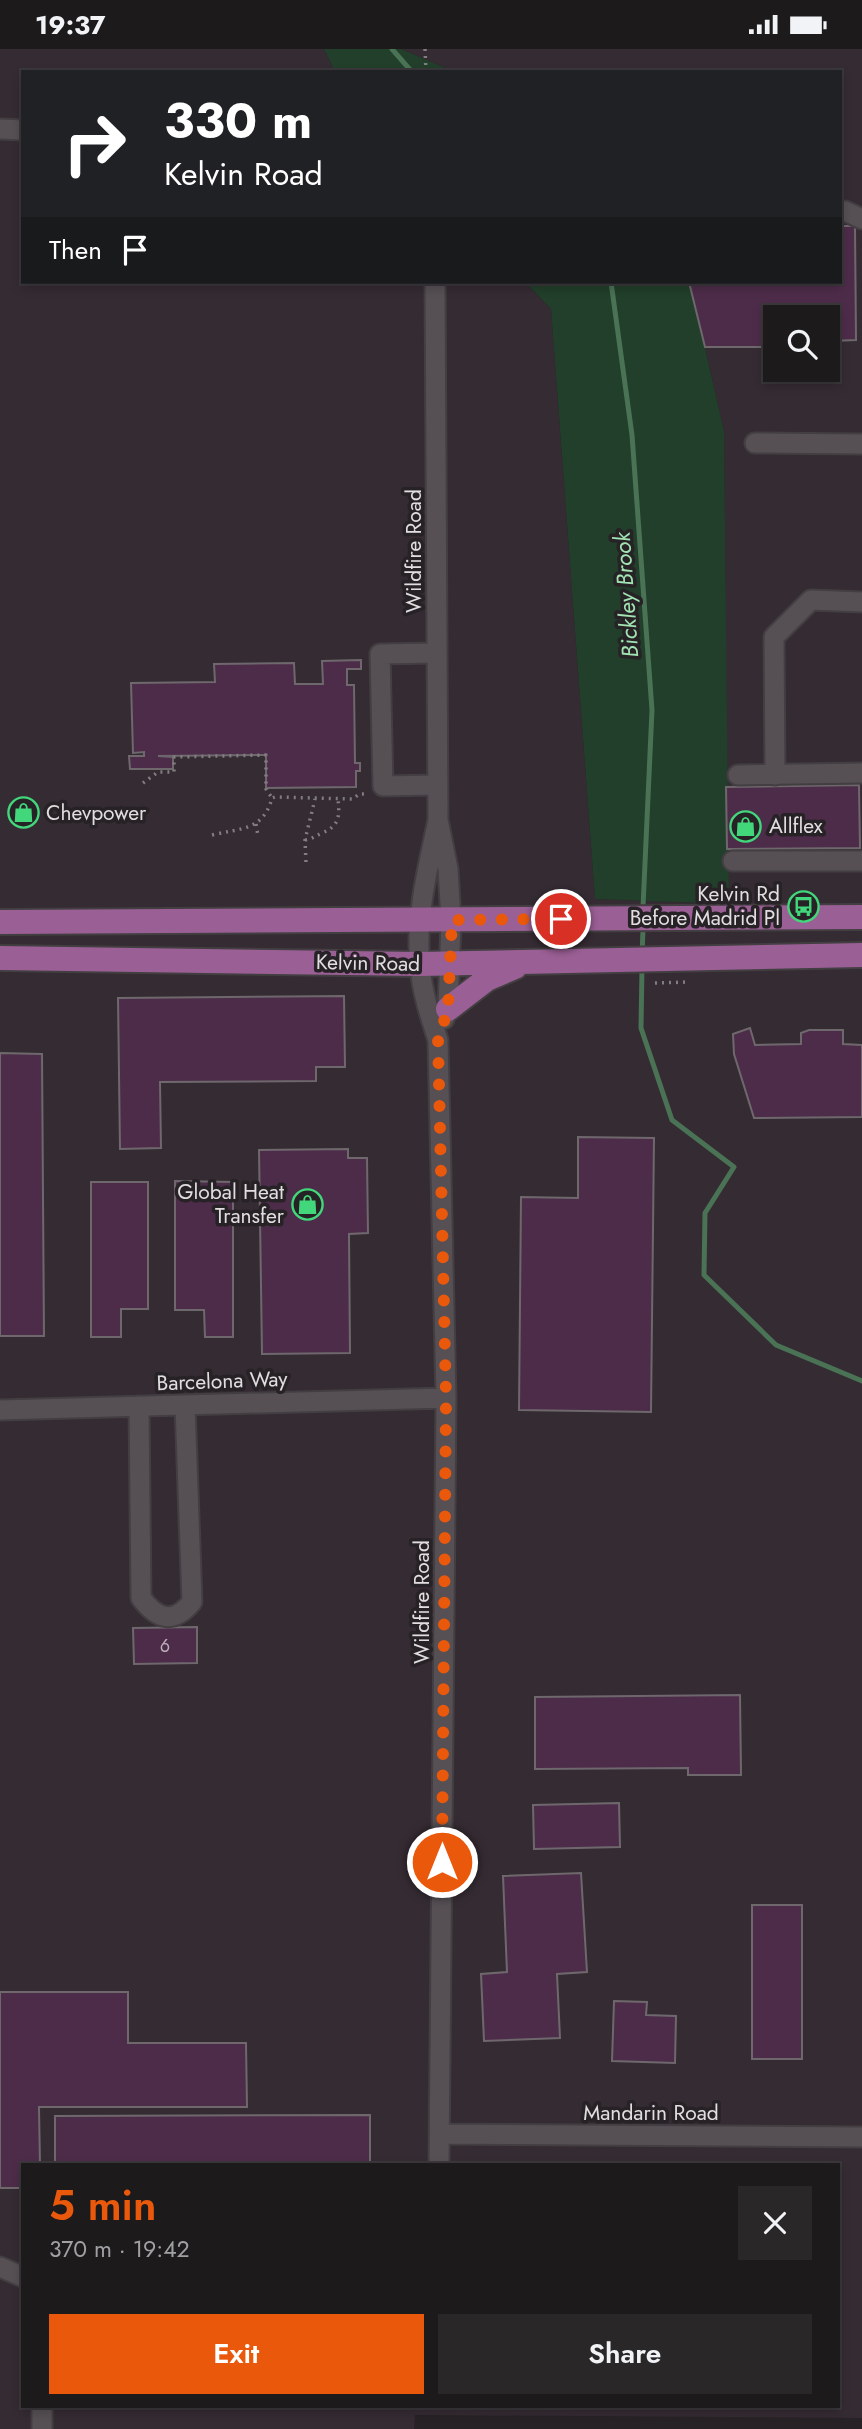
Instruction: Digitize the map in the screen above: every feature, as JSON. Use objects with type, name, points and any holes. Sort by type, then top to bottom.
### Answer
[{"type":"main road","name":"Kelvin Road","points":[[0,922],[862,917]]},
{"type":"main road","name":"Kelvin Road","points":[[0,958],[419,964],[862,955]]},
{"type":"main road","points":[[448,1009],[487,979],[529,962]]},
{"type":"street","points":[[0,129],[21,130]]},
{"type":"street","name":"Wildfire Road","points":[[435,284],[438,820],[421,920],[419,964],[426,1003],[438,1040],[446,1398],[439,2163]]},
{"type":"street","points":[[755,443],[862,444]]},
{"type":"street","points":[[775,775],[774,637],[811,600],[862,602]]},
{"type":"street","points":[[437,653],[380,654],[383,786],[438,785]]},
{"type":"street","points":[[738,775],[862,773]]},
{"type":"street","name":"Wildfire Road","points":[[438,820],[448,869],[452,920],[448,1009],[438,1040]]},
{"type":"street","points":[[733,861],[862,861]]},
{"type":"street","name":"Barcelona Way","points":[[0,1410],[446,1398]]},
{"type":"street","points":[[139,1406],[141,1598],[152,1612],[168,1617],[183,1613],[192,1602],[185,1405]]},
{"type":"street","name":"Mandarin Road","points":[[440,2134],[862,2137]]},
{"type":"street","points":[[0,2267],[21,2276]]},
{"type":"street","points":[[42,2408],[42,2429]]},
{"type":"path","points":[[425,49],[426,70]]},
{"type":"path","points":[[143,783],[158,772],[174,772],[173,757],[266,755],[266,789],[272,798]]},
{"type":"path","points":[[272,798],[353,799],[359,794],[373,794],[383,786]]},
{"type":"path","points":[[212,835],[256,824],[267,814],[272,798]]},
{"type":"path","points":[[306,862],[305,840],[314,799]]},
{"type":"path","points":[[305,840],[334,827],[340,814],[338,799]]},
{"type":"path","points":[[256,824],[258,836]]},
{"type":"shaded area","points":[[0,49],[324,49],[334,70],[21,70],[21,284],[527,284],[551,309],[595,899],[728,904],[724,431],[690,284],[842,284],[842,70],[450,70],[401,49],[862,49],[862,2418],[415,2415],[414,2429],[0,2429]]},
{"type":"green space","points":[[324,49],[401,49],[450,70],[334,70]]},
{"type":"green space","points":[[527,284],[690,284],[724,431],[729,904],[595,899],[551,309]]},
{"type":"building","points":[[842,226],[855,226],[856,340],[840,341],[840,305],[763,305],[763,347],[705,347],[689,284],[842,284]]},
{"type":"building","points":[[361,660],[361,669],[347,669],[347,685],[354,685],[355,763],[360,763],[360,771],[356,771],[356,787],[266,788],[266,755],[158,756],[173,757],[173,769],[130,769],[129,756],[144,756],[144,752],[133,753],[131,683],[215,682],[214,664],[294,663],[295,684],[323,684],[322,661]]},
{"type":"building","points":[[859,785],[860,848],[727,849],[726,787]]},
{"type":"building","points":[[344,996],[345,1067],[316,1067],[316,1081],[160,1082],[161,1148],[120,1149],[118,998]]},
{"type":"building","points":[[750,1028],[755,1045],[801,1044],[801,1033],[809,1030],[843,1030],[843,1044],[862,1045],[862,1117],[754,1118],[734,1054],[733,1034]]},
{"type":"building","points":[[0,1053],[42,1054],[44,1336],[0,1336]]},
{"type":"building","points":[[578,1137],[654,1138],[651,1412],[519,1410],[521,1197],[578,1198]]},
{"type":"building","points":[[348,1149],[348,1158],[367,1158],[368,1233],[349,1234],[350,1353],[262,1354],[259,1150]]},
{"type":"building","points":[[175,1181],[233,1182],[233,1337],[205,1337],[204,1310],[175,1310]]},
{"type":"building","points":[[91,1182],[148,1182],[148,1309],[121,1309],[121,1337],[91,1337]]},
{"type":"building","points":[[197,1627],[197,1663],[134,1664],[133,1628]]},
{"type":"building","points":[[740,1695],[741,1775],[688,1775],[688,1768],[535,1769],[535,1697]]},
{"type":"building","points":[[619,1803],[620,1847],[534,1849],[533,1805]]},
{"type":"building","points":[[581,1873],[587,1972],[557,1974],[560,2038],[484,2041],[481,1974],[507,1972],[503,1876]]},
{"type":"building","points":[[752,1905],[802,1905],[802,2059],[752,2059]]},
{"type":"building","points":[[0,1992],[128,1992],[128,2043],[246,2043],[247,2107],[39,2107],[40,2163],[21,2163],[21,2188],[0,2188]]},
{"type":"building","points":[[614,2001],[647,2002],[646,2015],[676,2016],[675,2063],[612,2061]]},
{"type":"building","points":[[370,2115],[370,2163],[55,2163],[55,2116]]},
{"type":"waterway","name":"Bickley Brook","points":[[392,49],[410,70]]},
{"type":"waterway","name":"Bickley Brook","points":[[611,284],[632,435],[652,710],[643,907]]},
{"type":"waterway","name":"Bickley Brook","points":[[642,955],[643,930]]},
{"type":"waterway","name":"Bickley Brook","points":[[642,968],[641,1028],[672,1120],[734,1167],[705,1213],[704,1275],[776,1345],[862,1381]]},
{"type":"place","name":"Chevpower","points":[[23,813]]},
{"type":"place","name":"Allflex","points":[[746,826]]},
{"type":"place","name":"Kelvin Rd Before Madrid Pl","points":[[803,906]]},
{"type":"place","name":"Global Heat Transfer","points":[[307,1204]]},
{"type":"route","points":[[442,1862],[446,1398],[438,1040],[448,1009],[452,920],[561,919]]}]
